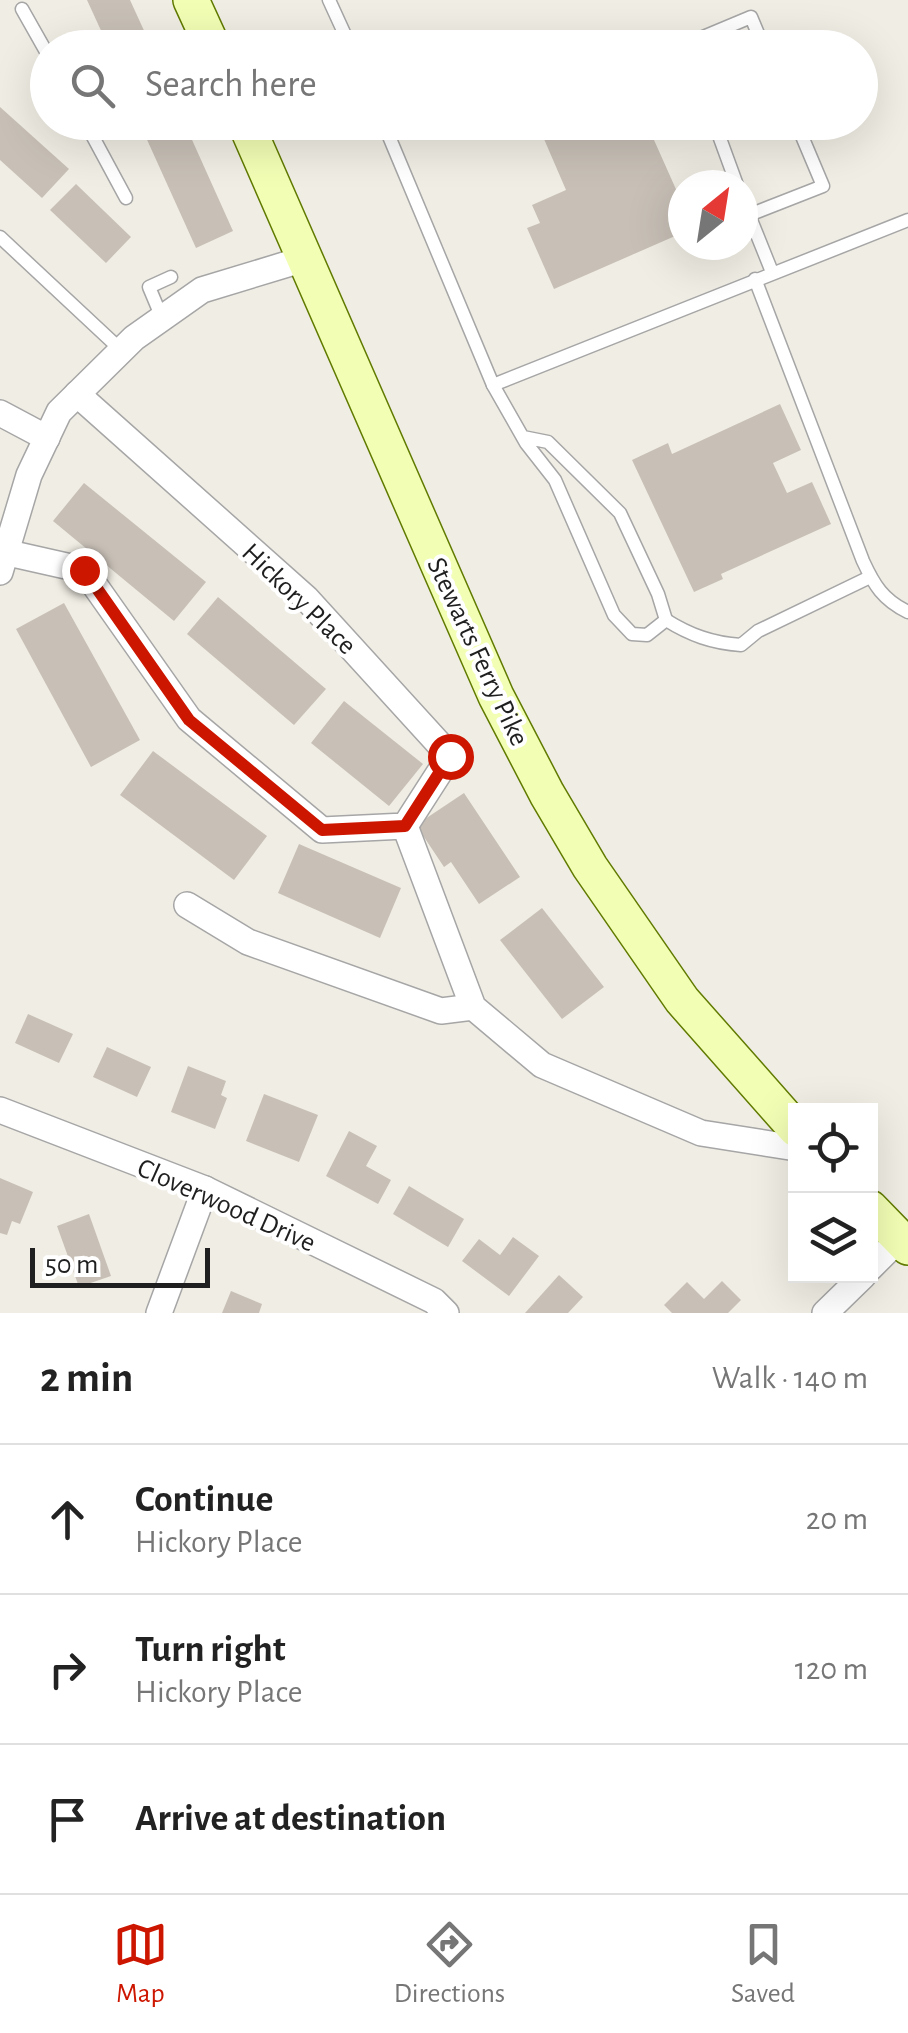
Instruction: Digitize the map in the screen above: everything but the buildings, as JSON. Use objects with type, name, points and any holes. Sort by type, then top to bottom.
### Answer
[{"type":"main road","points":[[191,0],[204,30]]},
{"type":"main road","name":"Stewarts Ferry Pike","points":[[253,140],[496,696],[547,794],[590,867],[682,1000],[788,1120]]},
{"type":"main road","points":[[878,1216],[904,1242]]},
{"type":"street","points":[[304,259],[202,290],[121,350],[59,412],[30,475],[2,562],[84,570],[189,720],[322,830],[405,826],[473,1007],[542,1065],[700,1133],[788,1147]]},
{"type":"street","name":"Hickory Place","points":[[77,394],[306,598],[450,756],[405,826]]},
{"type":"street","points":[[0,412],[47,438]]},
{"type":"street","points":[[187,905],[248,942],[441,1012],[473,1007]]},
{"type":"street","name":"Cloverwood Drive","points":[[0,1110],[205,1189],[434,1302],[446,1313]]},
{"type":"street","points":[[159,1313],[205,1189]]},
{"type":"street","points":[[878,1262],[904,1242]]},
{"type":"street","points":[[825,1313],[855,1283]]},
{"type":"lane","points":[[329,0],[342,30]]},
{"type":"lane","points":[[22,9],[34,30]]},
{"type":"lane","points":[[722,30],[751,17],[756,30]]},
{"type":"lane","points":[[94,140],[126,198]]},
{"type":"lane","points":[[390,140],[493,386],[523,437],[555,480],[614,615],[632,634],[647,635],[666,620]]},
{"type":"lane","points":[[721,140],[732,170]]},
{"type":"lane","points":[[758,212],[824,186],[804,140]]},
{"type":"lane","points":[[493,386],[908,220]]},
{"type":"lane","points":[[0,237],[121,350]]},
{"type":"lane","points":[[758,237],[772,272]]},
{"type":"lane","points":[[162,318],[149,287],[171,276]]},
{"type":"lane","points":[[755,279],[870,577],[890,603],[908,612]]},
{"type":"lane","points":[[523,437],[548,442],[620,513],[666,620],[689,634],[721,644],[742,644],[758,631],[870,577]]},
{"type":"route","points":[[84,570],[189,720],[322,830],[405,826],[450,756]]}]
